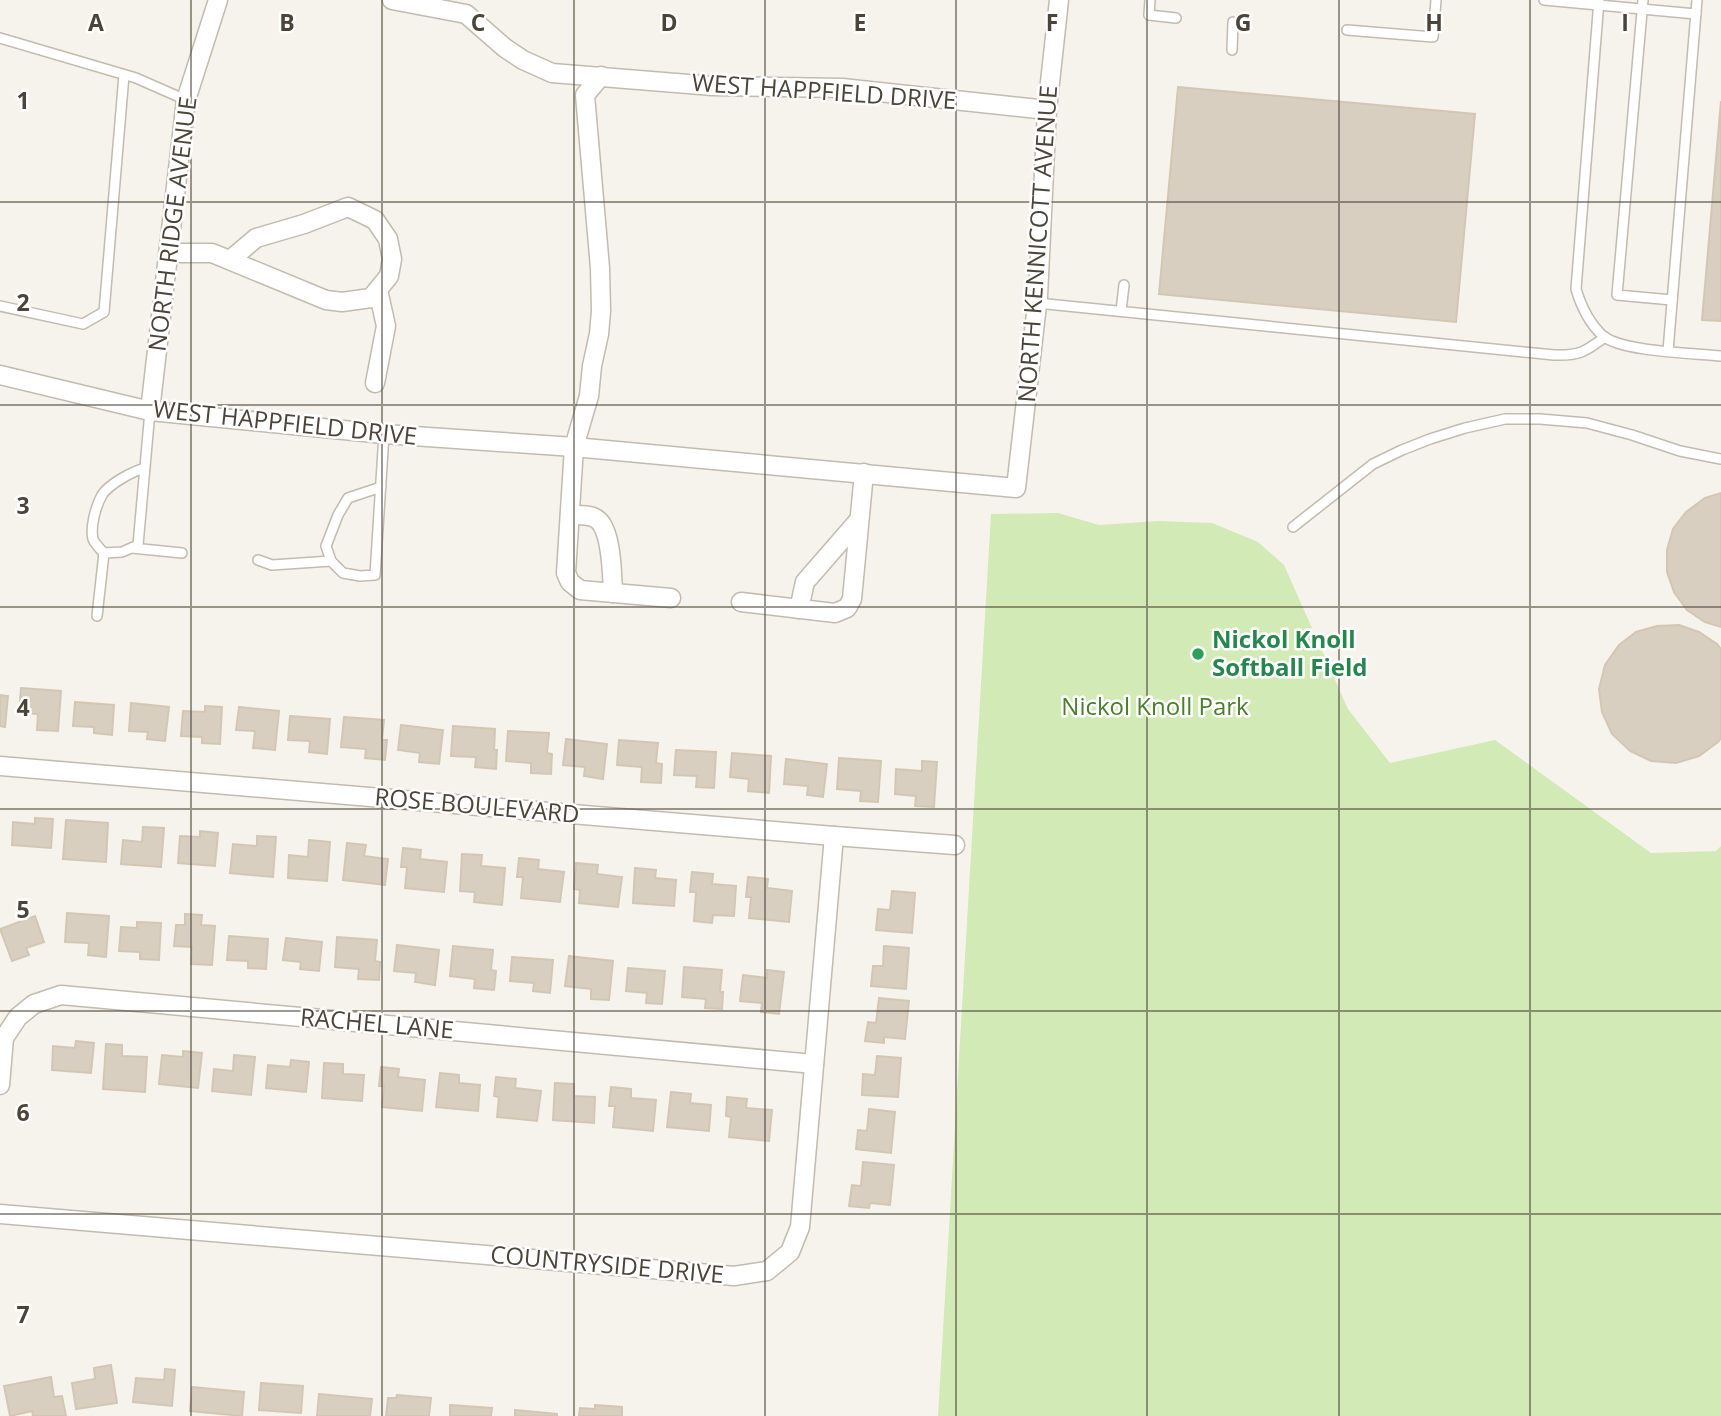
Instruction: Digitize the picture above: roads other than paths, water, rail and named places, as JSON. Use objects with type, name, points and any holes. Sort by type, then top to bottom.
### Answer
[{"type":"street","name":"NORTH RIDGE AVENUE","points":[[149,411],[186,100],[218,0]]},
{"type":"street","name":"WEST HAPPFIELD DRIVE","points":[[392,0],[466,14],[514,54],[552,73],[713,86],[842,88],[1047,110]]},
{"type":"street","name":"NORTH KENNICOTT AVENUE","points":[[1016,488],[1037,303],[1047,110],[1059,0]]},
{"type":"street","points":[[601,76],[585,95],[600,268],[601,311],[589,396],[573,447],[566,573],[570,582],[580,590],[671,598]]},
{"type":"street","points":[[169,253],[212,253],[326,300],[342,302],[371,298],[389,276],[392,259],[388,239],[375,220],[348,207],[256,238],[230,260]]},
{"type":"street","name":"WEST HAPPFIELD DRIVE","points":[[374,383],[386,326],[377,289]]},
{"type":"street","name":"WEST HAPPFIELD DRIVE","points":[[0,375],[149,411],[384,434],[573,447],[1016,488]]},
{"type":"street","points":[[741,602],[835,613],[847,608],[852,599],[864,473]]},
{"type":"street","points":[[570,515],[585,515],[597,519],[603,527],[607,539],[613,593]]},
{"type":"street","points":[[799,609],[805,582],[859,520]]},
{"type":"street","name":"ROSE BOULEVARD","points":[[0,766],[955,845]]},
{"type":"street","name":"COUNTRYSIDE DRIVE","points":[[0,1214],[734,1276],[767,1271],[790,1252],[800,1227],[834,836]]},
{"type":"street","name":"RACHEL LANE","points":[[0,1086],[4,1038],[18,1017],[34,1004],[61,995],[814,1064]]},
{"type":"lane","points":[[1150,0],[1149,15],[1176,18]]},
{"type":"lane","points":[[1348,30],[1433,37],[1436,0]]},
{"type":"lane","points":[[1544,0],[1643,4],[1696,14]]},
{"type":"lane","points":[[1668,351],[1697,0]]},
{"type":"lane","points":[[1599,2],[1576,289],[1580,303],[1589,319],[1605,337],[1630,348],[1721,356]]},
{"type":"lane","points":[[1643,4],[1617,295],[1672,300]]},
{"type":"lane","points":[[1232,50],[1233,22]]},
{"type":"lane","points":[[0,38],[136,78],[186,100]]},
{"type":"lane","points":[[0,306],[83,324],[104,312],[124,75]]},
{"type":"lane","points":[[1121,311],[1124,285]]},
{"type":"lane","points":[[1037,303],[1569,356],[1586,351],[1605,337]]},
{"type":"lane","points":[[104,553],[122,552],[138,545],[149,411]]},
{"type":"lane","points":[[1293,527],[1373,464],[1392,454],[1465,428],[1505,419],[1587,423],[1680,451],[1721,459]]},
{"type":"lane","points":[[381,487],[348,498],[338,515],[326,546],[331,561],[343,573],[375,575],[381,487],[384,434]]},
{"type":"lane","points":[[97,615],[104,553],[93,541],[92,526],[96,510],[103,493],[136,470],[145,468]]},
{"type":"lane","points":[[131,548],[182,553]]},
{"type":"lane","points":[[258,560],[272,565],[331,561]]},
{"type":"place","name":"Nickol Knoll Softball Field","points":[[1198,654]]},
{"type":"park label","name":"Nickol Knoll Park","points":[[1155,707]]}]
